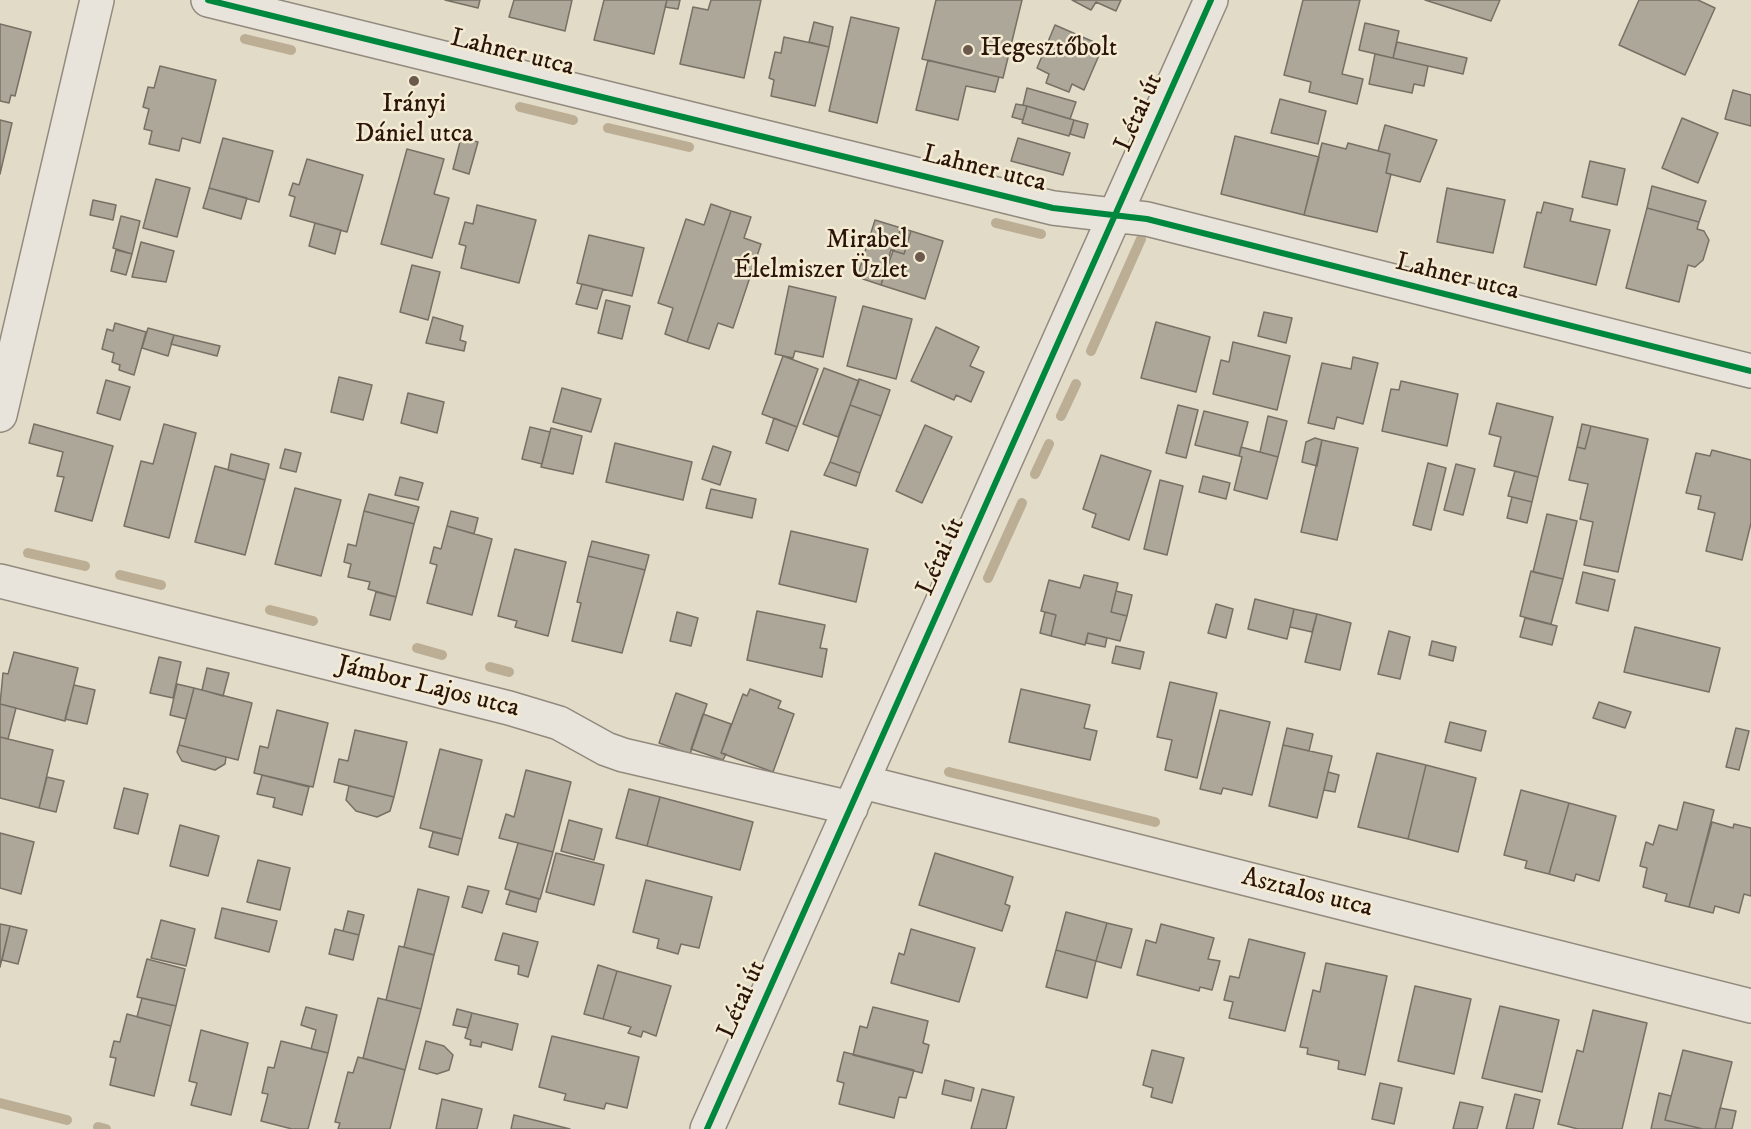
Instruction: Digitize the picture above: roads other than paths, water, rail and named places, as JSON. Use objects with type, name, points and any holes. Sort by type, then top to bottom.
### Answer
[{"type":"street","points":[[0,415],[97,0]]},
{"type":"street","name":"Lahner utca","points":[[208,0],[1053,208],[1147,219],[1751,371]]},
{"type":"street","name":"Létai út","points":[[707,1129],[1211,0]]},
{"type":"street","name":"Jámbor Lajos utca","points":[[0,581],[509,708],[559,723],[606,749],[623,755],[857,795]]},
{"type":"street","name":"Asztalos utca","points":[[857,795],[1751,1005]]},
{"type":"waterway","points":[[245,39],[291,50]]},
{"type":"waterway","points":[[520,107],[573,120]]},
{"type":"waterway","points":[[608,128],[689,147]]},
{"type":"waterway","points":[[996,223],[1041,234]]},
{"type":"waterway","points":[[1091,351],[1141,239]]},
{"type":"waterway","points":[[1061,416],[1076,384]]},
{"type":"waterway","points":[[1035,474],[1049,444]]},
{"type":"waterway","points":[[988,578],[1022,503]]},
{"type":"waterway","points":[[28,553],[85,566]]},
{"type":"waterway","points":[[120,575],[161,585]]},
{"type":"waterway","points":[[270,610],[313,621]]},
{"type":"waterway","points":[[417,648],[442,655]]},
{"type":"waterway","points":[[490,667],[509,672]]},
{"type":"waterway","points":[[949,772],[1155,822]]},
{"type":"waterway","points":[[0,1103],[67,1120]]},
{"type":"waterway","points":[[98,1127],[106,1129]]},
{"type":"place","name":"Hegesztőbolt","points":[[968,50]]},
{"type":"place","name":"Irányi Dániel utca","points":[[414,81]]},
{"type":"place","name":"Mirabel Élelmiszer Üzlet","points":[[920,257]]}]
